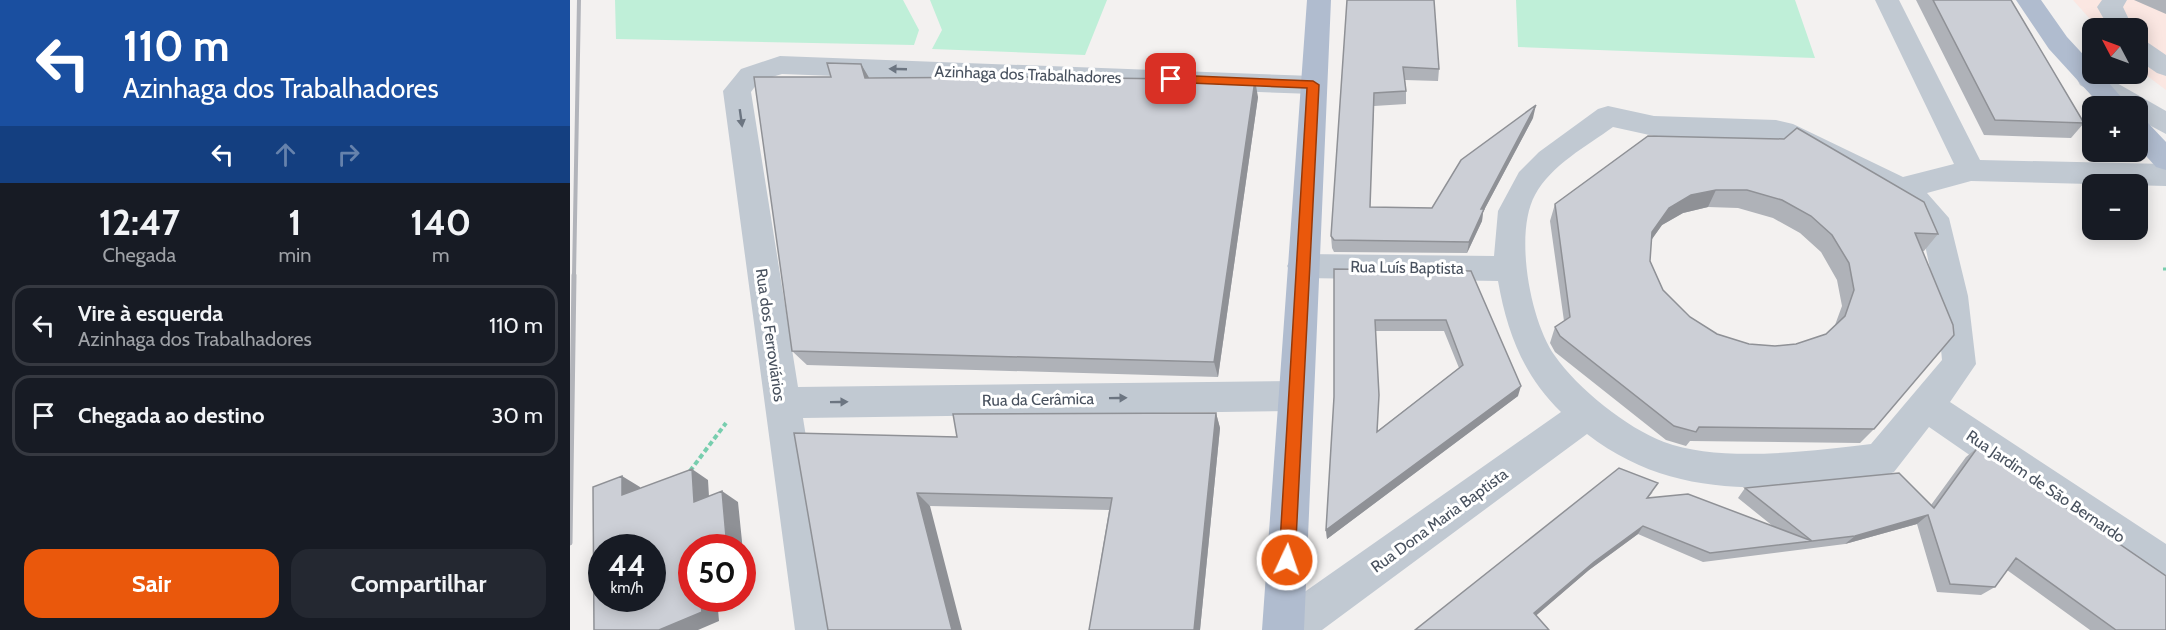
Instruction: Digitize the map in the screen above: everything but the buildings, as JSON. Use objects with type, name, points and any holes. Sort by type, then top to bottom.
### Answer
[{"type":"main road","points":[[1283,630],[1319,0]]},
{"type":"main road","points":[[2028,0],[2058,43],[2082,70]]},
{"type":"main road","points":[[2095,84],[2106,96]]},
{"type":"main road","points":[[2148,141],[2166,160]]},
{"type":"street","points":[[1887,0],[1915,63],[1935,95],[1971,170]]},
{"type":"street","points":[[2148,55],[2166,67]]},
{"type":"street","name":"Azinhaga dos Trabalhadores","points":[[780,65],[1313,85]]},
{"type":"street","name":"Rua dos Ferroviários","points":[[780,65],[750,75],[737,91],[816,630]]},
{"type":"street","points":[[2098,84],[2119,96]]},
{"type":"street","points":[[2148,113],[2166,124]]},
{"type":"street","points":[[1608,116],[1654,126],[1776,130],[1803,139],[1900,189],[1922,204],[1934,218],[1948,278],[1957,331],[1959,364],[1881,460],[1797,468],[1732,468],[1678,463],[1661,459],[1621,440],[1561,387],[1535,354],[1521,318],[1511,269],[1509,233],[1514,208],[1523,188],[1537,171],[1608,116]]},
{"type":"street","points":[[1900,189],[1971,170],[2166,175]]},
{"type":"street","name":"Rua Luís Baptista","points":[[1304,266],[1511,269]]},
{"type":"street","name":"Rua da Cerâmica","points":[[781,403],[1296,396]]},
{"type":"street","name":"Rua Jardim de São Bernardo","points":[[1926,406],[2166,567]]},
{"type":"street","name":"Rua Dona Maria Baptista","points":[[1292,630],[1317,607],[1589,412]]},
{"type":"path","points":[[687,476],[726,423]]},
{"type":"shaded area","points":[[2073,0],[2166,0],[2166,90],[2148,76],[2148,18],[2089,18]]},
{"type":"green space","points":[[615,0],[903,0],[919,30],[914,45],[616,39]]},
{"type":"green space","points":[[930,0],[1107,0],[1085,55],[932,49],[942,30]]},
{"type":"green space","points":[[1516,0],[1795,0],[1815,58],[1518,47]]},
{"type":"railway","points":[[574,276],[579,0]]},
{"type":"railway","points":[[570,543],[574,275]]},
{"type":"route","points":[[1171,79],[1313,85],[1287,560]]}]
